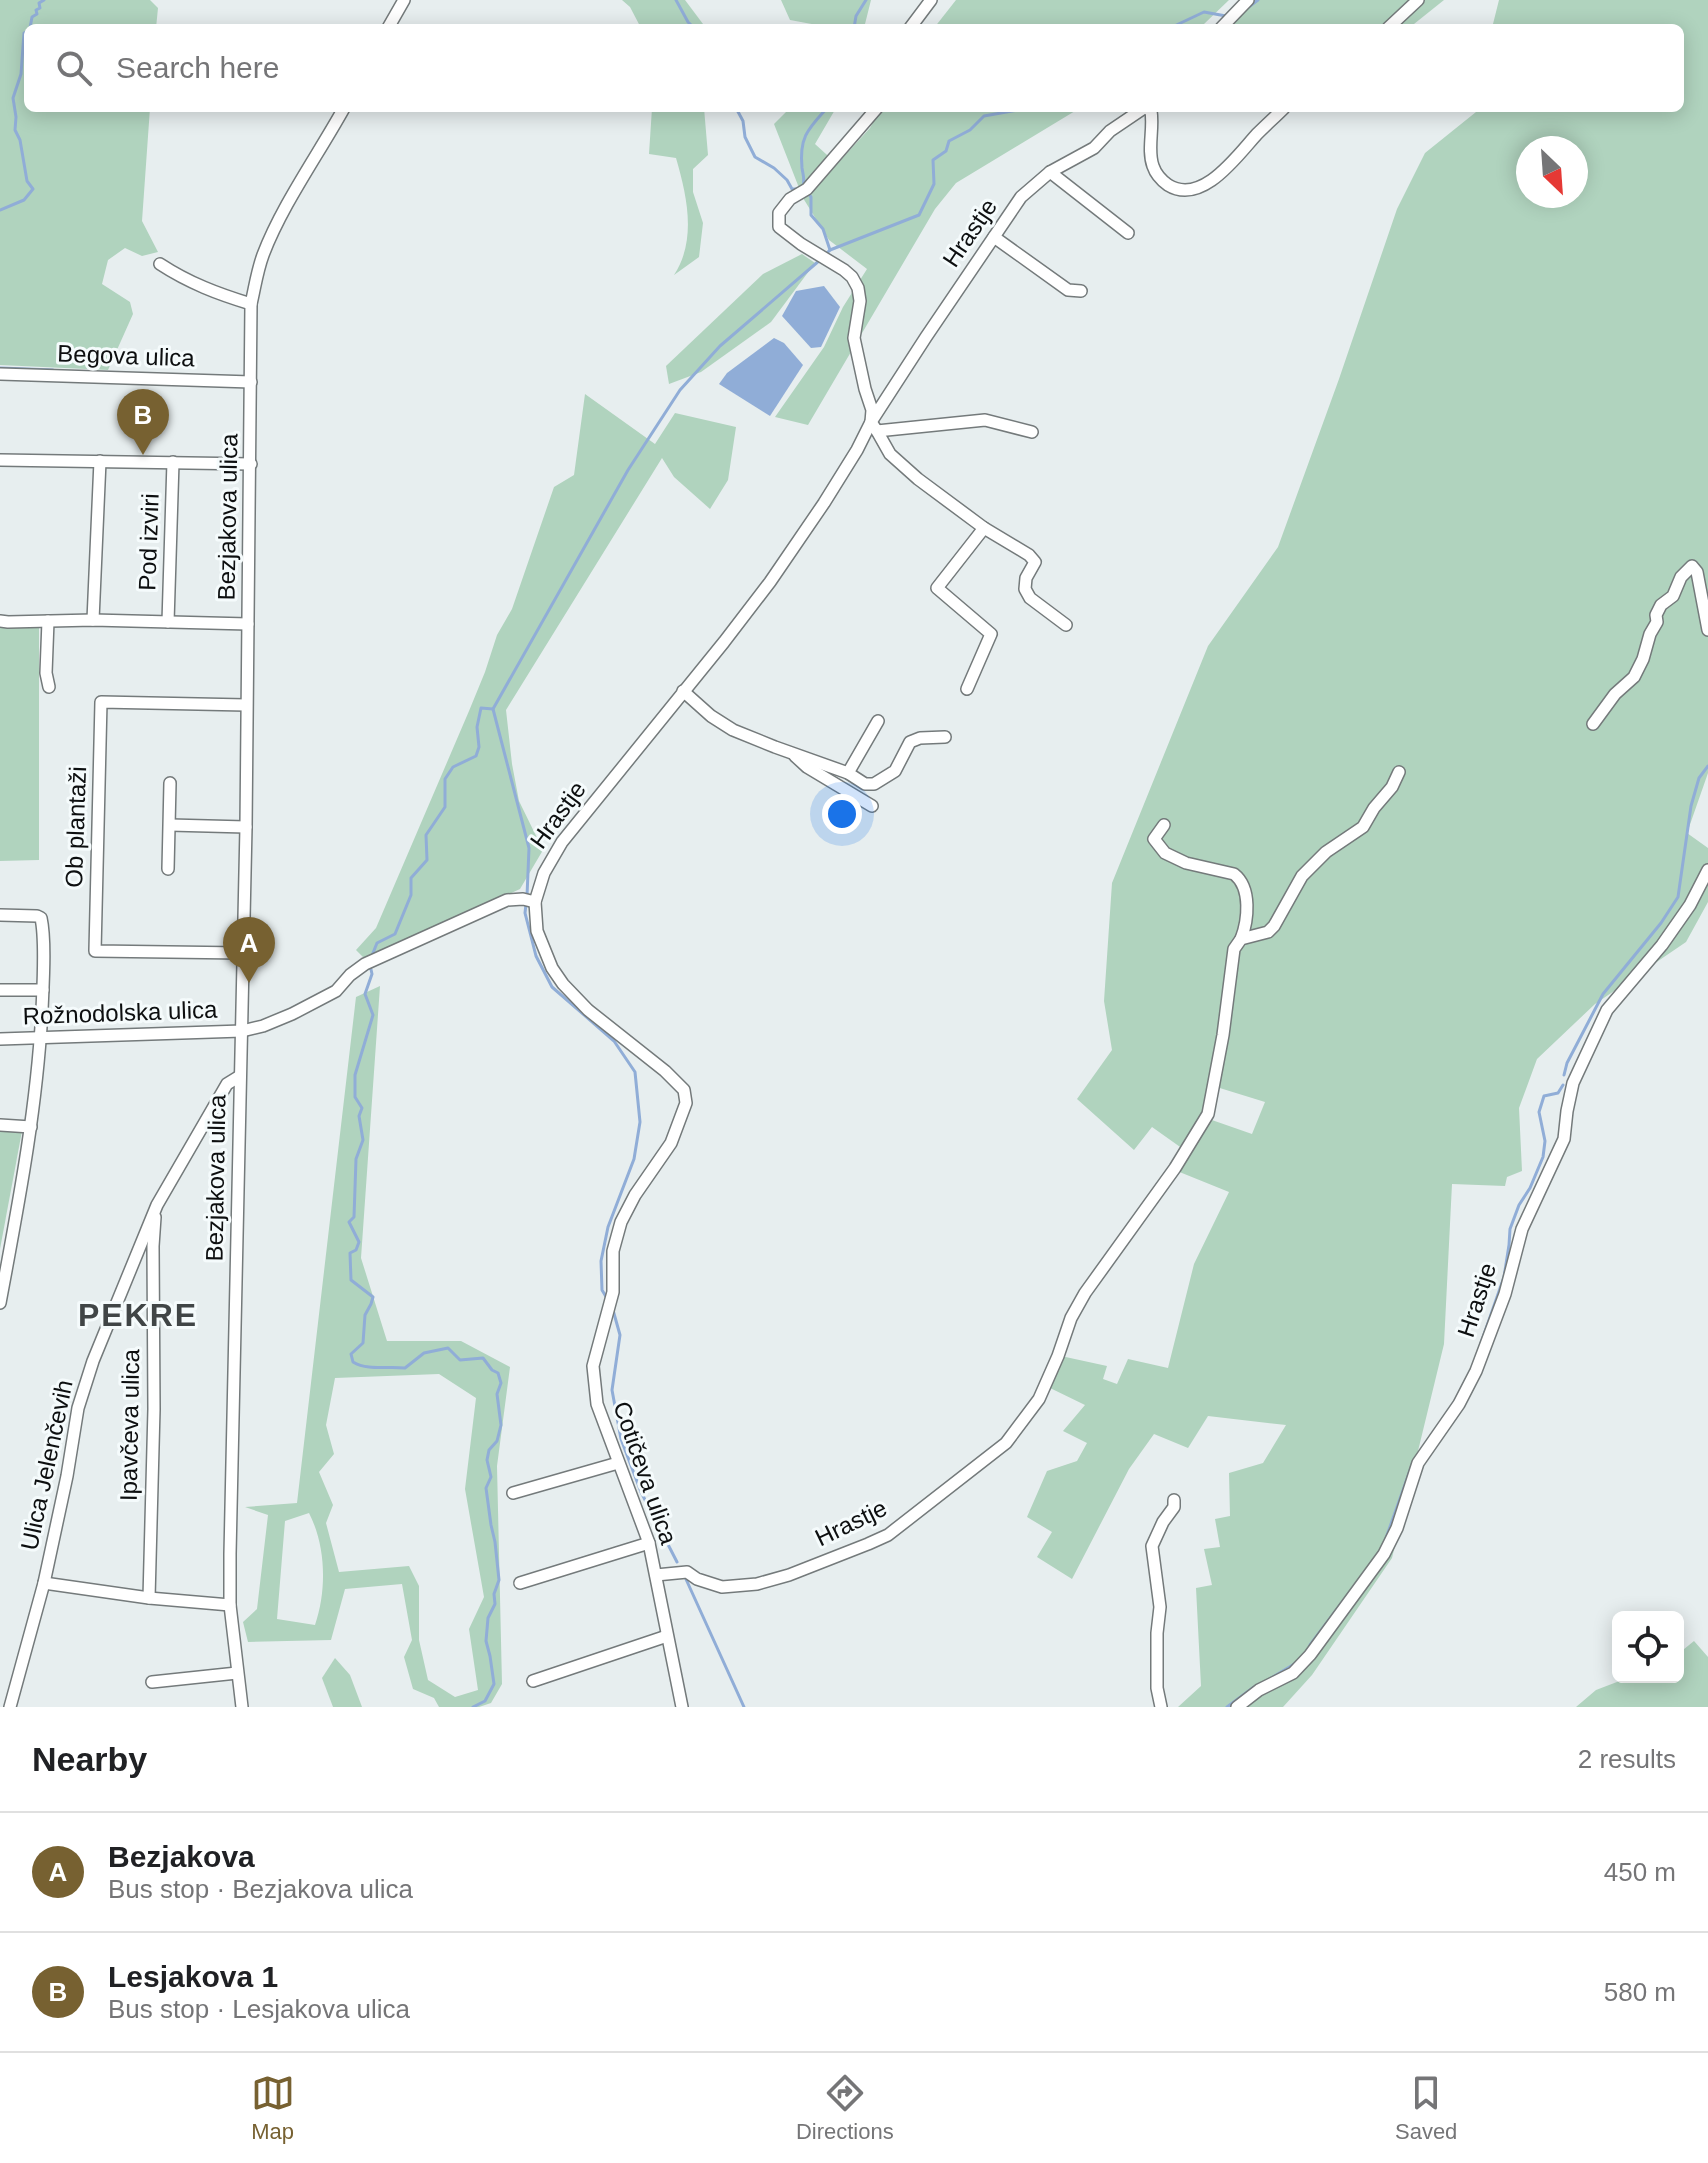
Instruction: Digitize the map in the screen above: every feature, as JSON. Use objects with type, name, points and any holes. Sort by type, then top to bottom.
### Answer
[{"type":"street","points":[[390,24],[404,0]]},
{"type":"street","points":[[913,24],[931,0]]},
{"type":"street","points":[[1225,24],[1248,0]]},
{"type":"street","points":[[1392,24],[1418,0]]},
{"type":"street","name":"Bezjakova ulica","points":[[242,1707],[230,1605],[246,827],[251,304],[264,252],[342,112]]},
{"type":"street","points":[[874,112],[807,189],[790,199],[779,213],[779,227],[852,277],[858,288],[860,301],[854,338],[874,426],[890,454],[984,528],[1029,555],[1035,562],[1026,578],[1025,589],[1030,598],[1066,625]]},
{"type":"street","name":"Hrastje","points":[[529,900],[562,842],[770,582],[1021,197],[1050,172],[1094,148],[1110,131],[1139,112]]},
{"type":"street","name":"Hrastje","points":[[1151,112],[1151,162],[1155,173],[1176,190],[1188,191],[1210,182],[1280,112]]},
{"type":"street","points":[[1050,172],[1128,233]]},
{"type":"street","points":[[994,237],[1068,290],[1081,291]]},
{"type":"street","points":[[160,264],[217,294],[251,304]]},
{"type":"street","name":"Begova ulica","points":[[0,374],[251,382]]},
{"type":"street","points":[[874,426],[985,420],[1032,432]]},
{"type":"street","points":[[0,460],[251,464]]},
{"type":"street","points":[[93,620],[100,461]]},
{"type":"street","name":"Pod izviri","points":[[168,622],[173,462]]},
{"type":"street","points":[[967,689],[991,634],[937,588],[984,528]]},
{"type":"street","points":[[1593,724],[1615,694],[1634,677],[1661,605],[1673,596],[1681,577],[1692,566],[1697,572],[1708,630]]},
{"type":"street","points":[[0,621],[248,624]]},
{"type":"street","points":[[48,621],[46,673],[49,687]]},
{"type":"street","points":[[683,691],[711,716],[733,730],[848,773],[865,784],[874,784],[895,771],[910,742],[920,738],[945,737]]},
{"type":"street","name":"Ob plantaži","points":[[242,953],[95,951],[101,702],[246,705]]},
{"type":"street","points":[[848,773],[878,721]]},
{"type":"street","points":[[788,751],[807,767],[872,806]]},
{"type":"street","points":[[1241,939],[1268,932],[1274,926],[1302,876],[1326,852],[1363,827],[1399,772]]},
{"type":"street","points":[[168,869],[170,783]]},
{"type":"street","points":[[170,825],[246,827]]},
{"type":"street","name":"Hrastje","points":[[656,1575],[687,1572],[697,1579],[722,1587],[757,1584],[789,1575],[888,1535],[1006,1443],[1039,1399],[1071,1318],[1085,1293],[1175,1168],[1208,1114],[1223,1035],[1234,949],[1246,927],[1245,891],[1234,874],[1186,863],[1165,853],[1154,839],[1164,825]]},
{"type":"street","name":"Hrastje","points":[[1237,1707],[1259,1690],[1293,1673],[1310,1655],[1384,1554],[1397,1528],[1418,1463],[1459,1404],[1476,1371],[1505,1294],[1522,1229],[1564,1139],[1573,1083],[1607,1010],[1662,945],[1690,905],[1708,870]]},
{"type":"street","points":[[242,1031],[292,1014],[336,991],[350,975],[370,962],[507,900],[529,900]]},
{"type":"street","name":"Cotičeva ulica","points":[[529,900],[537,931],[552,968],[563,984],[588,1010],[665,1071],[684,1090],[686,1103],[671,1143],[635,1195],[621,1222],[613,1251],[613,1292],[593,1366],[597,1404],[649,1543],[682,1707]]},
{"type":"street","points":[[0,915],[41,918],[43,990],[31,1127],[0,1303]]},
{"type":"street","points":[[0,990],[43,990]]},
{"type":"street","name":"Rožnodolska ulica","points":[[0,1039],[242,1031]]},
{"type":"street","name":"Ulica Jelenčevih","points":[[10,1707],[44,1583],[78,1408],[93,1361],[157,1205],[227,1084],[240,1076]]},
{"type":"street","points":[[0,1125],[31,1127]]},
{"type":"street","name":"Ipavčeva ulica","points":[[149,1598],[154,1409],[153,1246],[157,1205]]},
{"type":"street","points":[[513,1493],[618,1463]]},
{"type":"street","points":[[1161,1707],[1157,1688],[1160,1607],[1152,1546],[1174,1507],[1174,1500]]},
{"type":"street","points":[[520,1583],[649,1543]]},
{"type":"street","points":[[44,1583],[149,1598],[230,1605]]},
{"type":"street","points":[[533,1681],[667,1636]]},
{"type":"street","points":[[152,1682],[237,1673]]},
{"type":"green space","points":[[0,0],[150,0],[158,8],[156,24],[24,24],[24,112],[150,112],[142,221],[158,252],[142,256],[125,248],[108,260],[102,284],[130,302],[133,314],[108,370],[0,365]]},
{"type":"green space","points":[[622,0],[685,0],[703,24],[639,24],[630,7]]},
{"type":"green space","points":[[781,0],[871,0],[865,24],[812,24],[790,20]]},
{"type":"green space","points":[[956,0],[1229,0],[1204,24],[937,24]]},
{"type":"green space","points":[[1246,0],[1444,0],[1414,24],[1224,24]]},
{"type":"green space","points":[[1499,0],[1708,0],[1708,773],[1687,833],[1708,848],[1708,902],[1686,942],[1595,1004],[1537,1059],[1519,1108],[1522,1171],[1507,1177],[1505,1186],[1452,1184],[1444,1344],[1392,1558],[1312,1675],[1283,1707],[1178,1707],[1201,1686],[1196,1588],[1212,1585],[1204,1549],[1220,1547],[1215,1519],[1230,1516],[1229,1473],[1263,1463],[1286,1425],[1208,1416],[1188,1448],[1154,1434],[1129,1469],[1072,1579],[1037,1557],[1052,1532],[1027,1517],[1047,1471],[1077,1461],[1087,1443],[1063,1431],[1085,1405],[1048,1387],[1061,1356],[1107,1366],[1103,1379],[1117,1384],[1128,1359],[1168,1368],[1194,1264],[1229,1192],[1177,1171],[1209,1119],[1252,1134],[1265,1102],[1210,1085],[1205,1112],[1183,1149],[1152,1127],[1134,1150],[1077,1099],[1112,1050],[1104,1001],[1112,883],[1208,646],[1278,547],[1397,209],[1425,153],[1476,112],[1684,112],[1684,24],[1493,24]]},
{"type":"green space","points":[[652,112],[704,112],[708,155],[693,169],[693,192],[703,223],[699,257],[674,275],[686,247],[688,233],[684,187],[676,158],[649,154]]},
{"type":"green space","points":[[786,112],[834,112],[815,144],[837,164],[870,128],[879,112],[1073,112],[956,183],[935,209],[808,425],[775,417],[824,347],[843,307],[867,269],[829,240],[803,198],[774,124]]},
{"type":"green space","points":[[802,254],[815,263],[771,322],[701,372],[669,384],[666,366],[763,274]]},
{"type":"green space","points":[[585,394],[655,444],[675,413],[736,427],[728,480],[710,509],[674,477],[662,458],[506,710],[519,801],[543,850],[520,889],[366,960],[356,950],[376,928],[469,711],[497,635],[512,609],[554,487],[574,475]]},
{"type":"green space","points":[[0,623],[39,624],[39,860],[0,861]]},
{"type":"green space","points":[[380,986],[361,1258],[387,1341],[461,1341],[510,1367],[497,1466],[502,1684],[491,1703],[479,1707],[439,1707],[434,1698],[413,1689],[404,1657],[412,1640],[402,1584],[345,1589],[331,1640],[248,1642],[243,1622],[257,1609],[268,1515],[245,1507],[297,1503],[356,997]],"holes":[[[439,1374],[476,1398],[465,1489],[484,1597],[469,1629],[478,1690],[455,1697],[428,1680],[419,1640],[419,1586],[409,1566],[339,1572],[326,1523],[333,1505],[319,1472],[334,1454],[326,1425],[335,1378]],[[309,1513],[319,1540],[323,1568],[322,1597],[315,1625],[277,1619],[285,1521]]]},
{"type":"green space","points":[[0,1129],[22,1131],[0,1249]]},
{"type":"green space","points":[[1694,1641],[1708,1657],[1708,1707],[1576,1707],[1596,1690],[1614,1683],[1684,1683],[1684,1649]]},
{"type":"green space","points":[[335,1658],[350,1675],[362,1707],[333,1707],[322,1678]]},
{"type":"water","points":[[824,286],[840,307],[821,347],[811,348],[782,316],[796,291]]},
{"type":"water","points":[[774,338],[784,343],[803,365],[770,416],[719,384],[727,373]]},
{"type":"waterway","points":[[31,24],[36,10],[40,8],[39,3],[44,0]]},
{"type":"waterway","points":[[676,0],[690,24]]},
{"type":"waterway","points":[[855,24],[866,0]]},
{"type":"waterway","points":[[1246,9],[1258,0]]},
{"type":"waterway","points":[[1178,24],[1204,12],[1226,16]]},
{"type":"waterway","points":[[0,210],[24,200],[33,189],[27,181],[20,140],[15,130],[13,98],[21,74],[24,33]]},
{"type":"waterway","points":[[738,112],[755,157],[774,168],[792,189],[796,189]]},
{"type":"waterway","points":[[803,187],[802,148],[810,128],[824,112]]},
{"type":"waterway","points":[[825,255],[830,250],[919,215],[934,184],[933,160],[946,151],[949,141],[970,130],[984,116],[1006,112]]},
{"type":"waterway","points":[[808,193],[811,197],[811,215],[823,229],[830,250]]},
{"type":"waterway","points":[[527,896],[529,848],[493,709],[628,470],[680,390],[720,346],[820,260]]},
{"type":"waterway","points":[[0,368],[53,370]]},
{"type":"waterway","points":[[371,958],[377,943],[395,934],[411,895],[411,878],[427,860],[426,835],[445,807],[445,779],[453,767],[476,756],[481,708],[493,709]]},
{"type":"waterway","points":[[1564,1075],[1567,1063],[1603,994],[1661,923],[1678,897],[1691,806],[1699,778],[1708,766]]},
{"type":"waterway","points":[[526,904],[525,913],[536,956],[552,987],[614,1041],[635,1072],[640,1122],[634,1159],[608,1227],[601,1261],[602,1290],[608,1300]]},
{"type":"waterway","points":[[370,965],[372,974],[365,994],[373,1015],[355,1075],[355,1097],[362,1108],[359,1116],[363,1140],[356,1159],[354,1217],[349,1222],[359,1242],[356,1250],[350,1253],[351,1280],[373,1297],[365,1315],[363,1343],[351,1354],[353,1362],[365,1366],[405,1368],[424,1353],[448,1348],[460,1360],[483,1358],[498,1373],[501,1383],[497,1394],[501,1425],[497,1441],[489,1450],[487,1460],[491,1477],[486,1488],[499,1580],[494,1594],[495,1604],[488,1618],[486,1641],[494,1684],[485,1701],[473,1707]]},
{"type":"waterway","points":[[1481,1343],[1504,1277],[1510,1229],[1543,1157],[1545,1141],[1539,1112],[1544,1096],[1558,1093],[1563,1085]]},
{"type":"waterway","points":[[613,1310],[620,1335],[612,1390],[621,1439],[641,1492],[677,1562]]},
{"type":"waterway","points":[[1386,1538],[1413,1462]]},
{"type":"waterway","points":[[685,1577],[744,1707]]},
{"type":"waterway","points":[[1310,1645],[1344,1600]]},
{"type":"waterway","points":[[1268,1680],[1296,1663]]},
{"type":"waterway","points":[[1227,1707],[1254,1687]]},
{"type":"place","name":"Lesjakova 1","points":[[143,455]]},
{"type":"place","name":"Bezjakova","points":[[249,983]]},
{"type":"district","name":"PEKRE","points":[[138,1315]]}]
